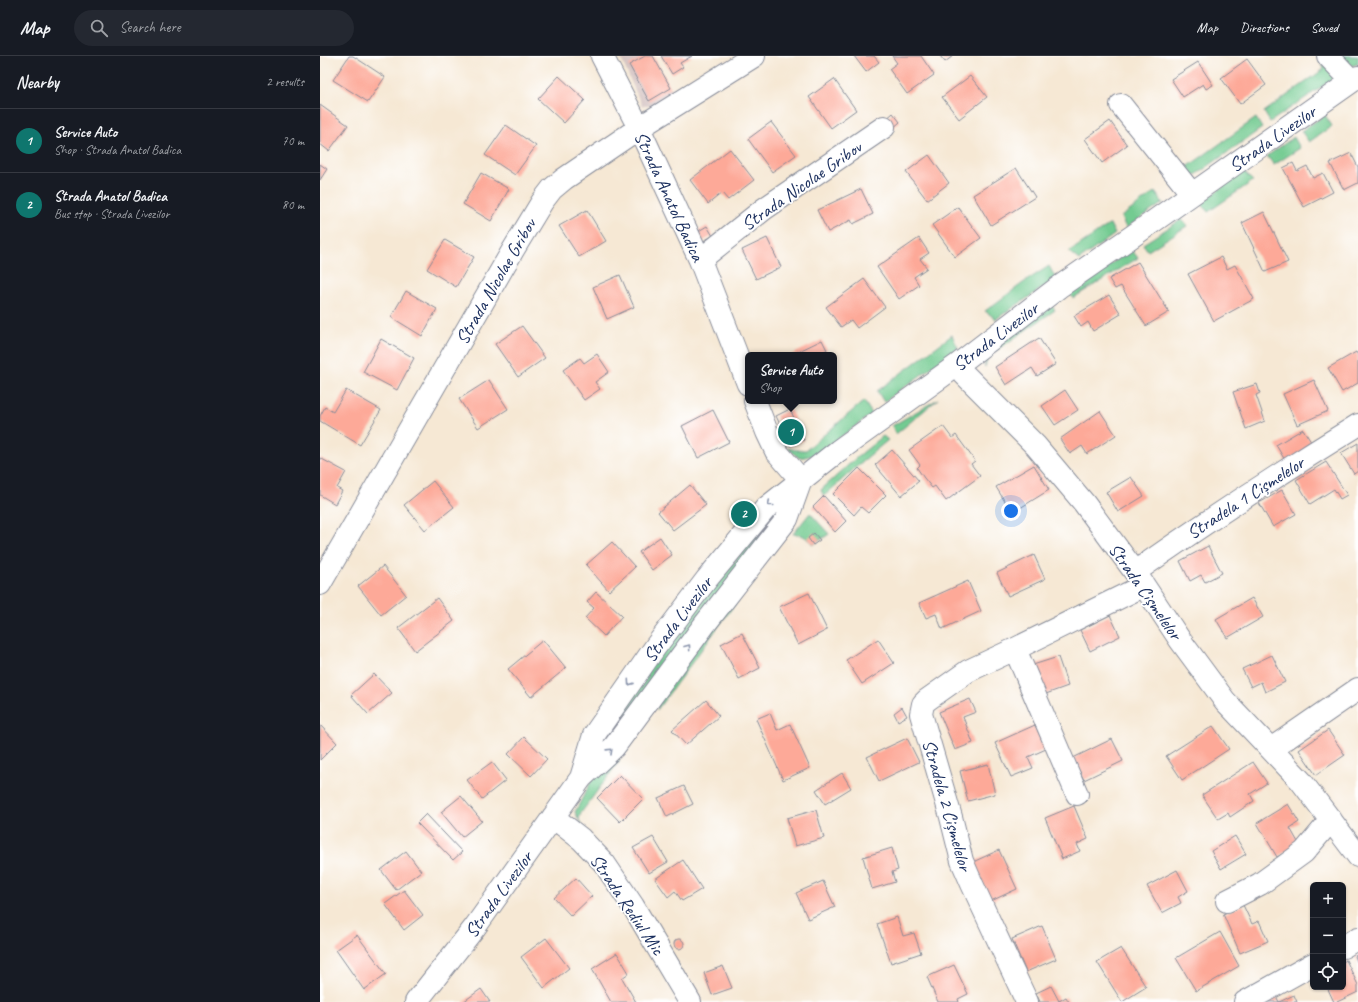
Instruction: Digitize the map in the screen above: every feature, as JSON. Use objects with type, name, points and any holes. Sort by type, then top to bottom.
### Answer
[{"type":"street","name":"Strada Anatol Badica","points":[[602,56],[639,128],[700,260],[745,376]]},
{"type":"street","name":"Strada Nicolae Gribov","points":[[320,584],[509,257],[542,202],[552,189],[564,179],[639,128],[754,56]]},
{"type":"street","name":"Strada Livezilor","points":[[427,998],[475,927],[581,778],[614,746],[705,624],[788,519],[801,480],[956,366],[1059,287],[1355,79],[1328,56]]},
{"type":"street","points":[[1121,105],[1192,194]]},
{"type":"street","name":"Strada Nicolae Gribov","points":[[700,260],[764,209],[884,127]]},
{"type":"street","name":"Strada Cișmelelor","points":[[956,366],[1036,446],[1084,503],[1139,579],[1184,646],[1225,701],[1301,781],[1358,856]]},
{"type":"street","points":[[756,404],[766,432],[776,451],[801,480]]},
{"type":"street","name":"Stradela 1 Cișmelelor","points":[[1139,579],[1191,532],[1358,425]]},
{"type":"street","name":"Stradela 2 Cișmelelor","points":[[1027,1002],[962,861],[951,817],[921,714],[923,704],[968,671],[1016,649],[1139,579]]},
{"type":"street","points":[[1016,649],[1077,794]]},
{"type":"street","points":[[1271,749],[1358,689]]},
{"type":"street","name":"Strada Rediul Mic","points":[[553,817],[581,839],[604,863],[633,906],[690,1002]]},
{"type":"street","points":[[1227,901],[1260,884],[1304,852],[1331,820]]},
{"type":"street","points":[[1346,945],[1358,938]]},
{"type":"street","points":[[1245,1002],[1310,966]]},
{"type":"shaded area","points":[[620,56],[653,56],[673,92],[651,106],[642,106]]},
{"type":"green space","points":[[1339,56],[1358,56],[1358,64],[1351,66]]},
{"type":"green space","points":[[1322,63],[1336,77],[1270,122],[1264,112],[1324,69]]},
{"type":"green space","points":[[1325,115],[1332,126],[1309,142],[1301,131]]},
{"type":"green space","points":[[1256,118],[1262,128],[1190,179],[1183,170]]},
{"type":"green space","points":[[1294,137],[1300,148],[1274,165],[1267,156]]},
{"type":"green space","points":[[1243,171],[1253,181],[1208,212],[1201,203]]},
{"type":"green space","points":[[1155,192],[1163,203],[1126,228],[1121,217]]},
{"type":"green space","points":[[1182,219],[1187,226],[1148,251],[1143,244]]},
{"type":"green space","points":[[1110,224],[1115,234],[1079,260],[1069,252]]},
{"type":"green space","points":[[1131,249],[1138,258],[1073,298],[1070,294]]},
{"type":"green space","points":[[1049,266],[1056,279],[996,319],[985,311],[1023,283]]},
{"type":"green space","points":[[1050,304],[1055,310],[988,356],[985,367],[984,355]]},
{"type":"green space","points":[[952,335],[958,348],[884,402],[877,391]]},
{"type":"green space","points":[[938,399],[896,434],[892,426]]},
{"type":"green space","points":[[864,401],[872,414],[816,455],[799,458],[787,448],[806,450]]},
{"type":"green space","points":[[883,436],[888,440],[824,496],[821,490]]},
{"type":"green space","points":[[775,512],[780,516],[603,747],[596,749],[647,668]]},
{"type":"green space","points":[[810,513],[829,534],[813,545],[805,537],[793,534]]},
{"type":"green space","points":[[749,585],[657,710],[659,693]]},
{"type":"green space","points":[[610,759],[620,760],[581,813],[579,819],[581,825],[575,812],[597,770]]},
{"type":"building","points":[[349,56],[353,56],[385,77],[368,102],[333,80]]},
{"type":"building","points":[[645,56],[653,56],[671,88],[649,101],[629,65]]},
{"type":"building","points":[[661,56],[692,56],[680,63],[683,67],[672,74]]},
{"type":"building","points":[[854,56],[874,56],[879,62],[866,72]]},
{"type":"building","points":[[892,56],[921,56],[934,75],[907,94],[889,69],[897,63]]},
{"type":"building","points":[[940,56],[953,56],[945,62]]},
{"type":"building","points":[[1247,59],[1266,85],[1240,104],[1221,78]]},
{"type":"building","points":[[1198,62],[1213,85],[1206,89],[1203,84],[1183,97],[1171,79]]},
{"type":"building","points":[[559,76],[585,100],[564,123],[538,99]]},
{"type":"building","points":[[970,76],[987,97],[959,119],[942,97]]},
{"type":"building","points":[[834,79],[856,110],[831,128],[809,97]]},
{"type":"building","points":[[320,105],[348,125],[329,151],[320,144]]},
{"type":"building","points":[[893,113],[900,122],[892,129],[885,120]]},
{"type":"building","points":[[1110,121],[1127,145],[1102,163],[1085,139]]},
{"type":"building","points":[[771,122],[796,155],[772,172],[748,139]]},
{"type":"building","points":[[506,125],[536,146],[515,175],[485,155]]},
{"type":"building","points":[[730,149],[754,180],[728,200],[722,193],[708,204],[690,180]]},
{"type":"building","points":[[1351,153],[1358,167],[1358,183],[1344,190],[1330,163]]},
{"type":"building","points":[[929,155],[949,183],[927,200],[906,172]]},
{"type":"building","points":[[1293,163],[1297,171],[1307,166],[1313,178],[1323,173],[1333,192],[1304,207],[1283,168]]},
{"type":"building","points":[[320,164],[327,169],[320,180]]},
{"type":"building","points":[[1016,168],[1035,197],[991,225],[973,195]]},
{"type":"building","points":[[481,173],[509,189],[491,221],[463,204]]},
{"type":"building","points":[[861,189],[873,214],[853,224],[851,220],[828,232],[817,210]]},
{"type":"building","points":[[958,207],[981,238],[955,257],[932,225]]},
{"type":"building","points":[[587,210],[606,241],[579,257],[559,226]]},
{"type":"building","points":[[1264,212],[1288,262],[1265,272],[1242,223]]},
{"type":"building","points":[[707,226],[713,236],[703,241],[697,232]]},
{"type":"building","points":[[767,238],[781,267],[756,279],[742,250]]},
{"type":"building","points":[[919,238],[929,253],[920,259],[927,268],[914,277],[919,285],[899,299],[877,267]]},
{"type":"building","points":[[445,240],[474,257],[456,287],[427,269]]},
{"type":"building","points":[[1221,257],[1227,269],[1235,265],[1254,299],[1214,321],[1188,274]]},
{"type":"building","points":[[1138,262],[1169,312],[1146,326],[1121,286],[1115,289],[1109,279]]},
{"type":"building","points":[[620,275],[634,307],[607,319],[593,287]]},
{"type":"building","points":[[864,279],[885,307],[857,328],[851,320],[841,327],[826,307]]},
{"type":"building","points":[[406,291],[437,309],[422,336],[391,317]]},
{"type":"building","points":[[1109,295],[1121,314],[1093,331],[1088,322],[1081,327],[1074,316]]},
{"type":"building","points":[[522,326],[545,358],[518,377],[495,344]]},
{"type":"building","points":[[1039,338],[1056,364],[1037,376],[1032,368],[1006,385],[995,367]]},
{"type":"building","points":[[381,339],[414,358],[397,390],[363,372]]},
{"type":"building","points":[[822,340],[827,350],[823,352],[797,352]]},
{"type":"building","points":[[1356,352],[1358,355],[1358,383],[1342,392],[1328,368]]},
{"type":"building","points":[[597,354],[609,372],[595,382],[600,389],[584,400],[563,370],[580,358],[584,363]]},
{"type":"building","points":[[489,380],[508,409],[478,428],[459,399]]},
{"type":"building","points":[[1314,380],[1328,411],[1297,425],[1283,394]]},
{"type":"building","points":[[1257,384],[1260,393],[1256,395],[1265,421],[1246,429],[1233,392]]},
{"type":"building","points":[[346,390],[381,410],[360,445],[320,421],[320,416],[325,407],[333,412]]},
{"type":"building","points":[[1065,390],[1078,410],[1055,425],[1042,406]]},
{"type":"building","points":[[790,409],[804,440],[790,446],[776,416]]},
{"type":"building","points":[[713,410],[729,442],[698,458],[682,426]]},
{"type":"building","points":[[1100,411],[1116,435],[1087,454],[1082,446],[1070,454],[1060,439]]},
{"type":"building","points":[[943,426],[952,438],[956,435],[975,461],[971,464],[980,476],[946,501],[935,486],[932,488],[924,478],[917,468],[920,465],[909,450]]},
{"type":"building","points":[[1303,429],[1313,445],[1286,462],[1276,445]]},
{"type":"building","points":[[1358,443],[1358,471],[1354,474],[1341,453]]},
{"type":"building","points":[[892,450],[919,481],[901,496],[875,465]]},
{"type":"building","points":[[320,458],[346,472],[337,488],[342,491],[335,504],[320,495]]},
{"type":"building","points":[[1326,462],[1347,495],[1340,499],[1334,489],[1310,504],[1296,480]]},
{"type":"building","points":[[1034,465],[1049,490],[1012,513],[996,487]]},
{"type":"building","points":[[859,468],[886,495],[868,513],[861,507],[854,515],[833,494]]},
{"type":"building","points":[[1131,477],[1144,496],[1118,512],[1106,492]]},
{"type":"building","points":[[433,481],[454,507],[425,530],[404,505]]},
{"type":"building","points":[[690,485],[706,505],[673,530],[658,512]]},
{"type":"building","points":[[1282,490],[1296,514],[1273,527],[1259,503]]},
{"type":"building","points":[[824,496],[846,521],[835,532],[813,507]]},
{"type":"building","points":[[814,533],[820,540],[813,545],[808,538]]},
{"type":"building","points":[[660,537],[672,555],[652,570],[639,552]]},
{"type":"building","points":[[612,542],[635,567],[609,591],[586,565]]},
{"type":"building","points":[[1208,546],[1222,573],[1205,582],[1201,575],[1190,581],[1180,561]]},
{"type":"building","points":[[1034,555],[1045,579],[1008,596],[997,573]]},
{"type":"building","points":[[383,566],[406,595],[381,615],[358,586]]},
{"type":"building","points":[[968,581],[981,611],[942,629],[936,614],[926,618],[919,603]]},
{"type":"building","points":[[596,592],[622,616],[604,636],[585,618],[594,608],[587,602]]},
{"type":"building","points":[[809,593],[827,630],[798,645],[779,607]]},
{"type":"building","points":[[437,598],[454,621],[415,651],[398,628]]},
{"type":"building","points":[[1252,598],[1263,617],[1227,638],[1216,619]]},
{"type":"building","points":[[1110,615],[1120,636],[1090,651],[1080,630]]},
{"type":"building","points":[[742,633],[760,668],[739,679],[721,644]]},
{"type":"building","points":[[878,639],[894,663],[862,684],[846,660]]},
{"type":"building","points":[[543,640],[566,668],[531,697],[508,669]]},
{"type":"building","points":[[1272,655],[1285,682],[1265,692],[1261,682],[1251,687],[1242,669]]},
{"type":"building","points":[[1058,657],[1068,686],[1043,695],[1033,665]]},
{"type":"building","points":[[374,674],[392,693],[368,714],[351,695]]},
{"type":"building","points":[[970,699],[976,712],[963,717],[973,743],[955,750],[939,712]]},
{"type":"building","points":[[706,700],[719,716],[686,745],[672,730]]},
{"type":"building","points":[[902,707],[907,716],[898,721],[894,713]]},
{"type":"building","points":[[770,713],[777,730],[790,724],[810,768],[783,780],[756,719]]},
{"type":"building","points":[[320,725],[337,743],[320,760]]},
{"type":"building","points":[[1035,725],[1046,749],[1028,757],[1033,768],[1011,777],[995,743]]},
{"type":"building","points":[[1213,726],[1229,749],[1182,780],[1166,756]]},
{"type":"building","points":[[1328,730],[1345,755],[1316,775],[1299,750]]},
{"type":"building","points":[[524,737],[547,759],[531,776],[508,754]]},
{"type":"building","points":[[907,738],[919,762],[879,781],[867,757]]},
{"type":"building","points":[[1112,739],[1123,761],[1084,780],[1073,758]]},
{"type":"building","points":[[492,762],[506,780],[482,799],[467,780]]},
{"type":"building","points":[[1253,762],[1267,783],[1250,794],[1254,801],[1230,817],[1228,813],[1218,819],[1202,795]]},
{"type":"building","points":[[988,764],[995,794],[968,801],[960,771]]},
{"type":"building","points":[[842,773],[851,788],[825,804],[816,790]]},
{"type":"building","points":[[620,775],[643,799],[620,822],[597,798]]},
{"type":"building","points":[[684,786],[693,804],[667,817],[658,798]]},
{"type":"building","points":[[461,796],[482,821],[462,837],[441,812]]},
{"type":"building","points":[[1288,804],[1299,822],[1290,828],[1299,844],[1277,857],[1257,823]]},
{"type":"building","points":[[1074,806],[1088,839],[1077,844],[1080,851],[1062,859],[1045,818]]},
{"type":"building","points":[[816,810],[824,838],[795,846],[787,818]]},
{"type":"building","points":[[426,814],[462,852],[453,860],[417,823]]},
{"type":"building","points":[[1235,836],[1246,854],[1221,869],[1211,851]]},
{"type":"building","points":[[653,837],[668,862],[649,873],[633,848]]},
{"type":"building","points":[[892,848],[898,870],[892,872],[895,882],[872,889],[863,857]]},
{"type":"building","points":[[999,850],[1017,889],[991,901],[973,862]]},
{"type":"building","points":[[406,851],[421,871],[396,890],[381,870]]},
{"type":"building","points":[[683,860],[702,889],[682,901],[675,891],[668,897],[655,879]]},
{"type":"building","points":[[1177,870],[1188,891],[1178,897],[1181,903],[1162,913],[1147,886]]},
{"type":"building","points":[[576,878],[592,896],[571,916],[554,898]]},
{"type":"building","points":[[823,881],[835,907],[808,919],[796,893]]},
{"type":"building","points":[[404,890],[423,915],[404,930],[385,904]]},
{"type":"building","points":[[1243,905],[1252,924],[1259,921],[1268,941],[1240,953],[1223,914]]},
{"type":"building","points":[[897,917],[903,936],[914,933],[921,953],[891,963],[877,924]]},
{"type":"building","points":[[1042,926],[1056,959],[1026,972],[1012,939]]},
{"type":"building","points":[[1220,932],[1239,966],[1196,991],[1176,958]]},
{"type":"building","points":[[357,935],[386,974],[364,990],[336,950]]},
{"type":"building","points":[[546,938],[569,968],[544,988],[521,957]]},
{"type":"building","points":[[677,939],[681,939],[683,940],[683,948],[677,949],[674,946],[674,942]]},
{"type":"building","points":[[1121,948],[1146,987],[1122,1002],[1097,962]]},
{"type":"building","points":[[617,953],[629,973],[622,978],[636,1002],[611,1002],[592,969]]},
{"type":"building","points":[[1358,955],[1358,964],[1355,956]]},
{"type":"building","points":[[1346,960],[1358,985],[1358,992],[1334,1002],[1328,990],[1346,990]]},
{"type":"building","points":[[954,965],[968,994],[958,999],[959,1002],[938,1002],[927,977]]},
{"type":"building","points":[[723,966],[732,988],[712,995],[704,973]]},
{"type":"building","points":[[1051,986],[1059,1001],[1066,997],[1069,1002],[1040,1002],[1036,993]]},
{"type":"building","points":[[481,989],[490,1002],[463,1002]]},
{"type":"building","points":[[1294,995],[1297,1002],[1279,1002]]},
{"type":"building","points":[[1276,996],[1279,1002],[1263,1002]]},
{"type":"place","name":"Service Auto","points":[[791,432]]},
{"type":"place","name":"Strada Anatol Badica","points":[[744,514]]}]
